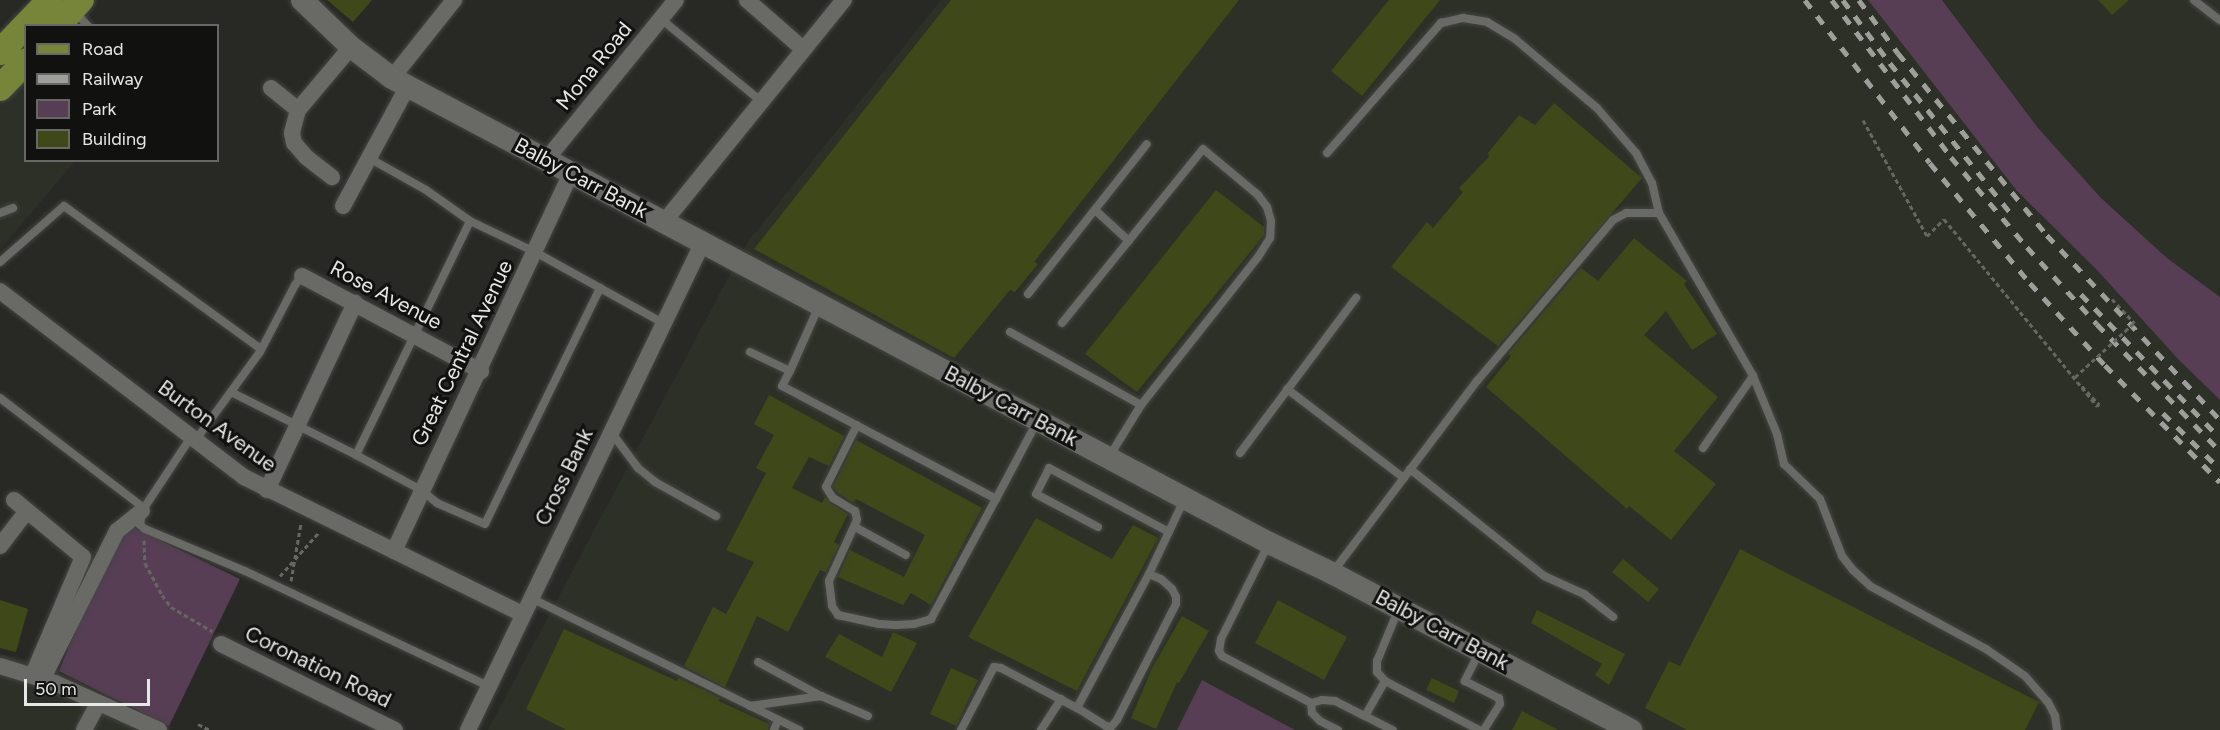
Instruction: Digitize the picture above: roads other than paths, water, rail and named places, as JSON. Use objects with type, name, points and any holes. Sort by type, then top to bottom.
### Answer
[{"type":"main road","points":[[41,24],[61,10]]},
{"type":"main road","points":[[0,52],[24,35]]},
{"type":"main road","points":[[0,88],[24,63]]},
{"type":"street","name":"Balby Carr Bank","points":[[302,0],[351,47],[400,82],[1269,543],[1332,573],[1631,730]]},
{"type":"street","points":[[343,206],[369,158],[400,82],[454,0]]},
{"type":"street","name":"Mona Road","points":[[546,160],[676,0]]},
{"type":"street","points":[[747,0],[803,49]]},
{"type":"street","points":[[664,222],[844,0]]},
{"type":"street","points":[[332,177],[306,157],[294,143],[292,133],[298,110],[351,47]]},
{"type":"street","points":[[271,88],[298,110]]},
{"type":"street","name":"Great Central Avenue","points":[[394,551],[571,174]]},
{"type":"street","name":"Cross Bank","points":[[468,730],[702,244]]},
{"type":"street","name":"Rose Avenue","points":[[302,276],[480,371]]},
{"type":"street","name":"Burton Avenue","points":[[0,291],[193,439],[267,490],[523,614]]},
{"type":"street","points":[[267,490],[355,303]]},
{"type":"street","points":[[0,546],[20,506],[83,557],[38,676]]},
{"type":"street","points":[[38,676],[117,531],[143,509]]},
{"type":"street","name":"Coronation Road","points":[[221,644],[395,730]]},
{"type":"street","points":[[0,666],[38,676],[159,730]]},
{"type":"street","points":[[84,730],[98,704]]},
{"type":"lane","points":[[2194,0],[2220,20]]},
{"type":"lane","points":[[1327,153],[1441,23],[1463,18],[1487,22],[1515,39],[1596,108],[1636,153],[1652,183],[1659,213],[1752,376],[1777,434],[1784,464],[1820,499],[1842,556],[1870,586],[1986,649],[2025,676],[2048,702],[2055,716],[2057,730]]},
{"type":"lane","points":[[662,19],[760,101]]},
{"type":"lane","points":[[1028,294],[1148,144]]},
{"type":"lane","points":[[1062,323],[1203,148],[1258,195],[1267,207],[1271,221],[1270,238],[1258,257],[1141,405],[1108,457]]},
{"type":"lane","points":[[369,158],[426,190],[470,221],[535,252],[663,323]]},
{"type":"lane","points":[[0,262],[64,206],[261,349]]},
{"type":"lane","points":[[0,213],[13,208]]},
{"type":"lane","points":[[1095,210],[1129,241]]},
{"type":"lane","points":[[1332,573],[1477,381],[1613,220],[1626,213],[1659,213]]},
{"type":"lane","points":[[356,455],[470,221]]},
{"type":"lane","points":[[302,276],[294,285],[261,349],[143,509],[140,525],[273,584],[490,687]]},
{"type":"lane","points":[[231,392],[421,490],[437,503],[484,524],[488,521],[600,288]]},
{"type":"lane","points":[[1240,453],[1356,298]]},
{"type":"lane","points":[[820,306],[782,386],[996,499]]},
{"type":"lane","points":[[1010,332],[1141,405]]},
{"type":"lane","points":[[750,352],[790,371]]},
{"type":"lane","points":[[1703,448],[1752,376]]},
{"type":"lane","points":[[1287,389],[1404,478]]},
{"type":"lane","points":[[0,398],[143,509]]},
{"type":"lane","points":[[857,425],[826,487],[833,498],[855,511],[855,527],[829,581],[832,606],[838,615],[879,624],[914,624],[931,618],[937,610],[1038,420]]},
{"type":"lane","points":[[611,432],[638,468],[655,482],[716,516]]},
{"type":"lane","points":[[1098,527],[1036,494],[1049,468],[1169,532]]},
{"type":"lane","points":[[1410,469],[1544,576],[1584,594],[1613,617]]},
{"type":"lane","points":[[1077,708],[1149,574],[1185,497]]},
{"type":"lane","points":[[855,527],[906,555]]},
{"type":"lane","points":[[1269,543],[1221,639],[1222,656],[1311,703],[1322,700],[1335,701],[1393,730]]},
{"type":"lane","points":[[961,730],[994,667],[1001,668],[1111,727],[1117,720],[1176,604],[1176,597],[1172,589],[1149,574]]},
{"type":"lane","points":[[531,597],[799,730]]},
{"type":"lane","points":[[1399,608],[1377,661],[1377,672],[1385,681],[1479,730]]},
{"type":"lane","points":[[1480,651],[1465,681],[1499,698],[1500,704],[1484,730]]},
{"type":"lane","points":[[758,662],[821,696],[868,716]]},
{"type":"lane","points":[[1365,716],[1385,681]]},
{"type":"lane","points":[[750,706],[821,696]]},
{"type":"lane","points":[[1041,730],[1061,699]]},
{"type":"lane","points":[[1311,703],[1312,713],[1320,721],[1338,730]]},
{"type":"lane","points":[[774,730],[778,720]]},
{"type":"railway","points":[[1805,0],[1930,163],[2030,283],[2105,365],[2220,482]]},
{"type":"railway","points":[[1832,0],[1951,157],[2027,247],[2097,324],[2220,451]]},
{"type":"railway","points":[[1843,0],[1890,63],[2010,212]]},
{"type":"railway","points":[[1859,0],[1898,53],[2047,235],[2220,420]]},
{"type":"railway","points":[[2081,294],[2220,438]]},
{"type":"railway","points":[[2163,413],[2220,469]]}]
